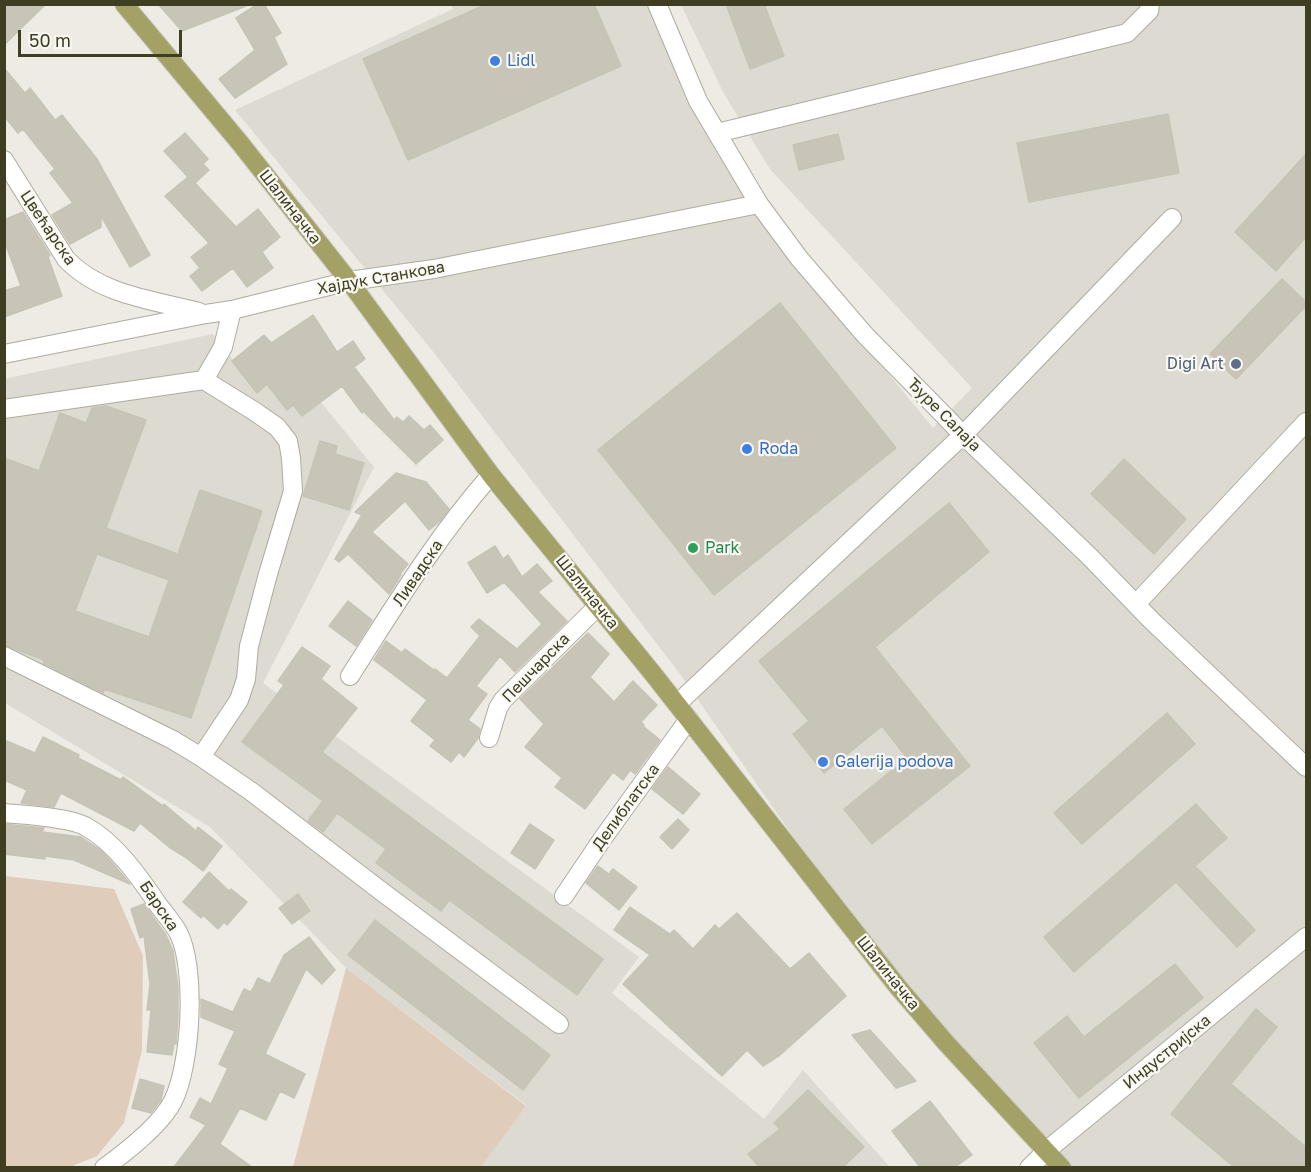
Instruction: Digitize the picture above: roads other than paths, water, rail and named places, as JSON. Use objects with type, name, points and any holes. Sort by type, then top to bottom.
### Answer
[{"type":"main road","name":"Шалиначка","points":[[124,4],[240,143],[350,281],[491,475],[689,719],[898,987],[947,1044],[1062,1167]]},
{"type":"street","name":"Ђуре Салаја","points":[[657,4],[698,101],[759,204],[797,257],[865,335],[963,435],[1090,557],[1150,620],[1306,767]]},
{"type":"street","points":[[717,133],[1127,33],[1149,11],[1150,4]]},
{"type":"street","name":"Цвећарска","points":[[4,160],[66,259],[76,270],[91,280],[125,294],[206,314]]},
{"type":"street","name":"Хајдук Станкова","points":[[4,354],[232,310],[350,281],[434,269],[759,204]]},
{"type":"street","points":[[677,704],[963,435],[1172,218]]},
{"type":"street","points":[[204,380],[223,346],[232,310]]},
{"type":"street","points":[[4,409],[204,380],[255,411],[277,427],[288,441],[293,491],[249,646],[246,679],[239,700],[201,757]]},
{"type":"street","points":[[1136,604],[1306,422]]},
{"type":"street","name":"Ливадска","points":[[350,675],[421,566],[470,498],[491,475]]},
{"type":"street","name":"Пешчарска","points":[[489,738],[498,708],[503,700],[598,606]]},
{"type":"street","points":[[4,656],[173,740],[201,757],[252,792],[559,1024]]},
{"type":"street","name":"Делиблатска","points":[[564,896],[689,719]]},
{"type":"street","name":"Барска","points":[[4,813],[40,816],[84,825],[99,836],[120,854],[172,923],[178,932],[186,960],[190,988],[189,1012],[182,1070],[172,1103],[157,1123],[104,1167]]},
{"type":"street","name":"Индустријска","points":[[1029,1167],[1306,937]]},
{"type":"place","name":"Lidl","points":[[495,61]]},
{"type":"place","name":"Digi Art","points":[[1236,364]]},
{"type":"place","name":"Roda","points":[[747,449]]},
{"type":"place","name":"Park","points":[[693,548]]},
{"type":"place","name":"Galerija podova","points":[[823,762]]}]
